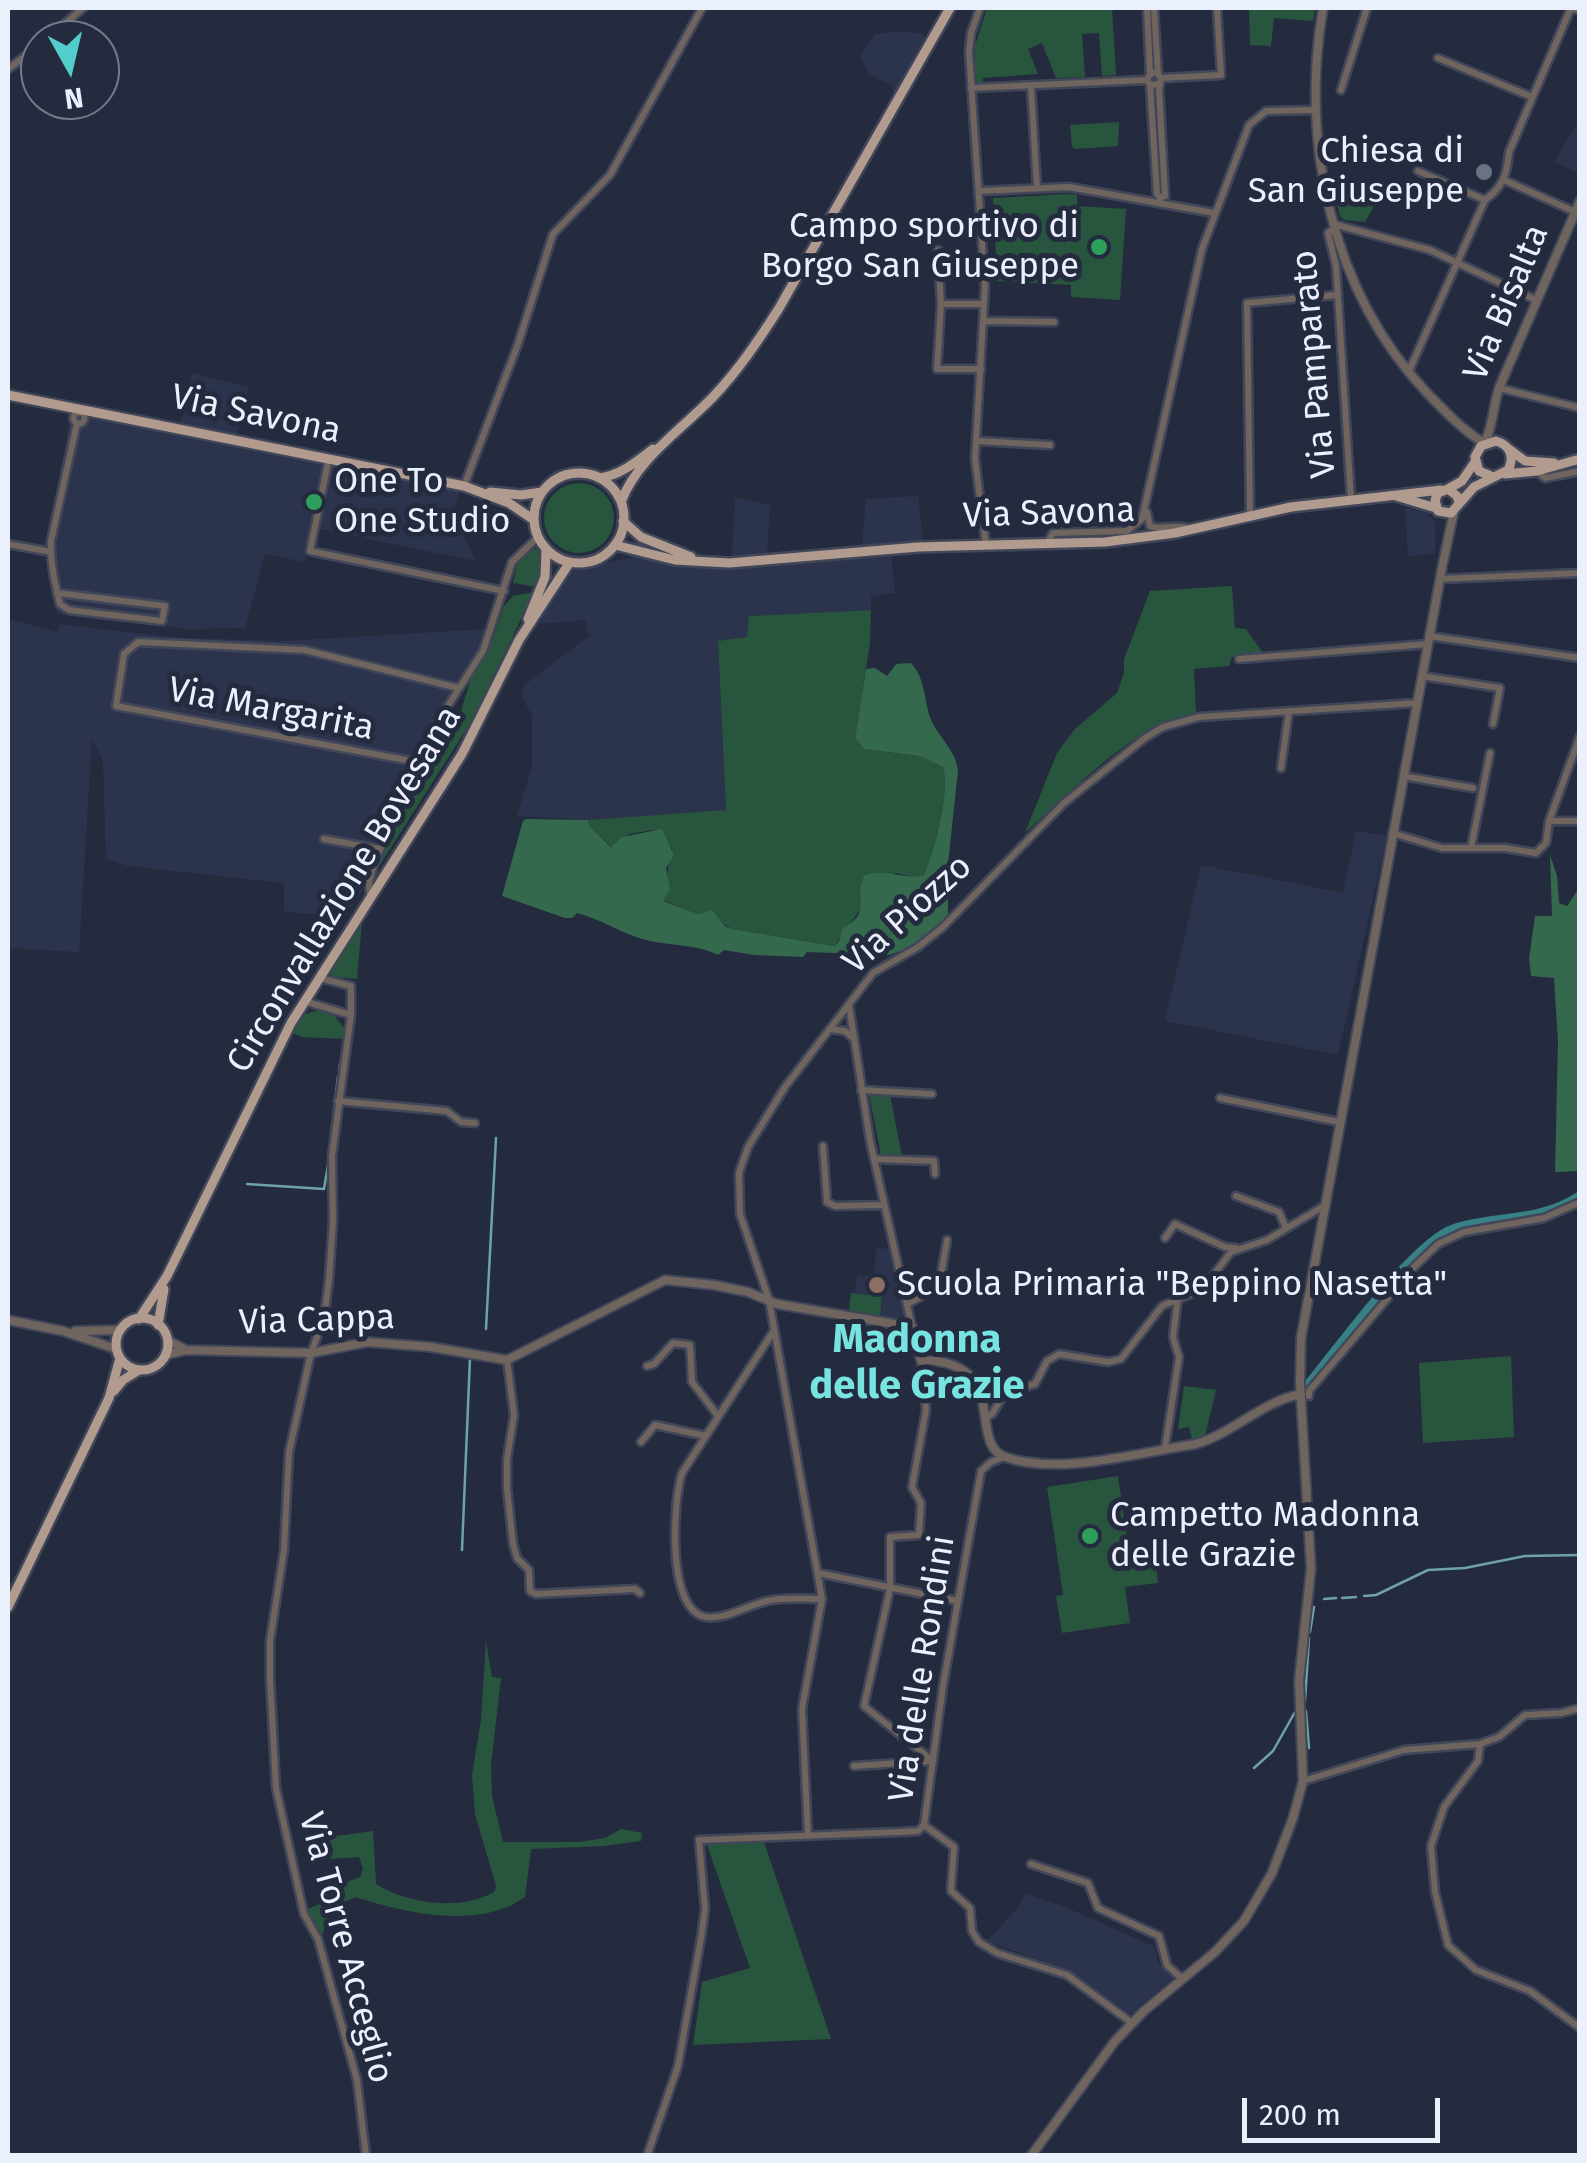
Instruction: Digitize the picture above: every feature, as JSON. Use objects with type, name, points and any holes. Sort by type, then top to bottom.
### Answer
[{"type":"main road","points":[[620,502],[631,480],[713,397],[749,354],[950,8]]},
{"type":"main road","name":"Via Savona","points":[[8,395],[464,486],[509,503],[534,520]]},
{"type":"main road","points":[[599,478],[628,468],[672,436]]},
{"type":"main road","points":[[1562,463],[1525,460],[1505,446],[1485,443],[1462,481],[1434,500],[1437,509],[1446,514],[1474,487],[1492,478],[1537,471],[1580,459]]},
{"type":"main road","points":[[1505,446],[1512,460],[1505,474]]},
{"type":"main road","points":[[1475,460],[1483,474],[1492,478]]},
{"type":"main road","points":[[588,474],[599,478],[620,502],[624,521],[614,545],[595,560],[570,562],[546,550],[534,520],[542,492],[565,476],[588,474]]},
{"type":"main road","name":"Via Savona","points":[[477,490],[542,492]]},
{"type":"main road","name":"Via Savona","points":[[614,545],[675,560],[750,562],[986,544],[1142,539],[1250,515],[1351,499],[1445,490]]},
{"type":"main road","points":[[1445,490],[1455,493],[1456,507]]},
{"type":"main road","name":"Via Savona","points":[[1393,496],[1437,509]]},
{"type":"main road","name":"Via Savona","points":[[624,521],[650,542],[703,561]]},
{"type":"main road","name":"Circonvallazione Bovesana","points":[[538,604],[546,550]]},
{"type":"main road","name":"Circonvallazione Bovesana","points":[[139,1319],[167,1276],[267,1066],[304,1001],[462,754],[538,604],[570,562]]},
{"type":"main road","name":"Circonvallazione Bovesana","points":[[158,1324],[167,1276]]},
{"type":"main road","points":[[8,1607],[109,1398],[122,1380],[154,1366],[165,1356],[167,1340],[158,1324],[139,1319],[120,1330],[109,1398]]},
{"type":"main road","points":[[118,1354],[139,1370]]},
{"type":"street","points":[[464,486],[518,344],[553,234],[610,175],[702,8]]},
{"type":"street","points":[[980,8],[971,33],[971,88],[984,304],[976,478],[986,544]]},
{"type":"street","points":[[1150,8],[1165,196],[1160,200]]},
{"type":"street","points":[[971,88],[1221,75],[1217,8]]},
{"type":"street","points":[[1323,8],[1315,64],[1314,110],[1334,226],[1368,310],[1409,371],[1469,434],[1485,443]]},
{"type":"street","points":[[1341,90],[1367,8]]},
{"type":"street","points":[[1409,371],[1485,200],[1504,180],[1509,152],[1532,97],[1577,9]]},
{"type":"street","points":[[1438,58],[1532,97]]},
{"type":"street","points":[[1031,86],[1037,188]]},
{"type":"street","points":[[1047,543],[1052,533],[1128,531],[1137,526],[1146,506],[1202,249],[1254,118],[1266,111],[1314,110]]},
{"type":"street","points":[[1418,171],[1485,200]]},
{"type":"street","points":[[1504,180],[1577,213]]},
{"type":"street","points":[[980,196],[1069,187],[1160,200],[1214,213]]},
{"type":"street","name":"Via Bisalta","points":[[1485,443],[1492,428],[1499,388],[1580,201]]},
{"type":"street","points":[[1334,226],[1430,250],[1536,300]]},
{"type":"street","name":"Via Pamparato","points":[[1334,226],[1328,233],[1336,266],[1351,499]]},
{"type":"street","points":[[938,250],[941,304],[937,369],[981,369]]},
{"type":"street","points":[[1250,515],[1247,304],[1336,295]]},
{"type":"street","points":[[941,304],[984,304]]},
{"type":"street","points":[[983,321],[1054,322]]},
{"type":"street","points":[[1499,388],[1580,408]]},
{"type":"street","points":[[57,593],[165,606],[162,620],[69,610],[60,604],[57,593],[51,552],[77,423],[74,417],[82,411]]},
{"type":"street","name":"Via Bisalta","points":[[1492,428],[1505,446]]},
{"type":"street","points":[[1469,434],[1475,460]]},
{"type":"street","points":[[977,442],[1050,445]]},
{"type":"street","points":[[329,458],[310,551],[504,591]]},
{"type":"street","points":[[1537,471],[1545,478],[1580,471]]},
{"type":"street","points":[[1146,506],[1147,519],[1154,528],[1178,525],[1193,530]]},
{"type":"street","points":[[1032,2156],[1088,2076],[1132,2023],[1233,1934],[1259,1896],[1283,1846],[1302,1781],[1299,1680],[1311,1569],[1302,1326],[1447,533],[1456,507]]},
{"type":"street","points":[[1437,509],[1447,533]]},
{"type":"street","points":[[371,896],[369,882],[379,849],[417,762],[489,638],[516,556],[538,537]]},
{"type":"street","points":[[8,544],[51,552]]},
{"type":"street","points":[[1442,570],[1580,573]]},
{"type":"street","points":[[1239,659],[1429,640],[1580,658]]},
{"type":"street","name":"Via Margarita","points":[[417,762],[116,706],[124,654],[138,642],[305,650],[458,688]]},
{"type":"street","points":[[1422,676],[1500,688],[1493,724]]},
{"type":"street","name":"Via Piozzo","points":[[808,1836],[802,1709],[822,1599],[769,1300],[740,1214],[739,1173],[748,1147],[785,1086],[874,973],[943,927],[1064,803],[1145,738],[1163,727],[1198,717],[1417,703]]},
{"type":"street","points":[[1280,768],[1289,710]]},
{"type":"street","points":[[1392,833],[1442,848],[1536,853],[1546,842],[1580,736]]},
{"type":"street","points":[[1472,848],[1490,753]]},
{"type":"street","points":[[1403,776],[1473,788]]},
{"type":"street","points":[[1550,822],[1580,821]]},
{"type":"street","points":[[324,839],[379,849]]},
{"type":"street","name":"Via Torre Acceglio","points":[[319,978],[351,986],[351,1015],[332,1156],[329,1280],[324,1318],[311,1353],[289,1452],[284,1550],[272,1626],[274,1775],[304,1914],[318,1939],[357,2080],[366,2156]]},
{"type":"street","points":[[304,1001],[351,1015]]},
{"type":"street","points":[[849,1004],[874,1159],[927,1396],[926,1421],[912,1487],[921,1503],[919,1534],[890,1536],[890,1589],[864,1706],[933,1761]]},
{"type":"street","points":[[842,1014],[854,1039]]},
{"type":"street","points":[[830,1029],[845,1030],[854,1039]]},
{"type":"street","points":[[861,1090],[932,1094]]},
{"type":"street","points":[[1220,1098],[1339,1122]]},
{"type":"street","points":[[338,1101],[447,1110],[461,1122],[474,1123]]},
{"type":"street","points":[[823,1146],[827,1202],[835,1206],[884,1205]]},
{"type":"street","points":[[874,1159],[934,1161],[935,1174]]},
{"type":"street","points":[[1236,1196],[1280,1212],[1286,1228]]},
{"type":"street","points":[[921,1360],[949,1362],[964,1370],[980,1392],[988,1416],[990,1442],[1004,1457],[1062,1464],[1215,1437],[1279,1401],[1305,1395],[1438,1244],[1464,1232],[1530,1222],[1580,1202]]},
{"type":"street","points":[[988,1416],[1005,1392],[1035,1384],[1042,1367],[1053,1357],[1066,1353],[1108,1362],[1121,1359],[1162,1306],[1209,1284],[1231,1252],[1267,1240],[1324,1206]]},
{"type":"street","points":[[1165,1238],[1175,1224],[1225,1247],[1238,1248]]},
{"type":"street","points":[[909,1302],[940,1287],[948,1240]]},
{"type":"street","points":[[640,1593],[635,1589],[536,1594],[530,1591],[530,1570],[517,1558],[513,1544],[507,1488],[514,1406],[507,1360],[665,1280],[714,1285],[777,1304],[912,1327]]},
{"type":"street","points":[[1166,1448],[1179,1357],[1173,1337],[1178,1298]]},
{"type":"street","points":[[8,1320],[63,1331],[118,1354]]},
{"type":"street","points":[[63,1331],[120,1330]]},
{"type":"street","points":[[774,1331],[682,1472],[675,1552],[688,1605],[696,1614],[708,1617],[770,1600],[822,1599]]},
{"type":"street","points":[[167,1340],[186,1350]]},
{"type":"street","name":"Via Cappa","points":[[186,1350],[311,1353],[375,1342],[460,1350],[507,1360]]},
{"type":"street","points":[[647,1366],[654,1364],[673,1343],[690,1345],[692,1382],[718,1416]]},
{"type":"street","points":[[165,1356],[186,1350]]},
{"type":"street","points":[[760,1352],[778,1356]]},
{"type":"street","points":[[640,1442],[655,1425],[706,1436]]},
{"type":"street","name":"Via delle Rondini","points":[[1004,1457],[981,1471],[924,1825],[954,1847],[952,1891],[970,1908],[972,1931],[978,1942],[997,1953],[1067,1976],[1132,2023]]},
{"type":"street","points":[[818,1573],[958,1602]]},
{"type":"street","points":[[1302,1781],[1404,1750],[1480,1744],[1499,1737],[1525,1716],[1561,1714],[1580,1708]]},
{"type":"street","points":[[1480,1744],[1478,1761],[1444,1807],[1432,1846],[1434,1892],[1448,1944],[1476,1970],[1530,1992],[1580,2028]]},
{"type":"street","points":[[854,1766],[933,1761]]},
{"type":"street","points":[[647,2156],[678,2066],[701,1938],[705,1909],[699,1840],[918,1830],[924,1825]]},
{"type":"street","points":[[1032,1864],[1088,1883],[1098,1908],[1160,1936],[1166,1965],[1182,1979]]},
{"type":"shaded area","points":[[921,33],[927,38],[894,95],[892,86],[868,73],[860,55],[875,34]]},
{"type":"shaded area","points":[[1576,125],[1579,126],[1579,173],[1554,162]]},
{"type":"shaded area","points":[[192,373],[249,387],[237,435],[181,422]]},
{"type":"shaded area","points":[[75,411],[460,491],[452,514],[476,561],[315,528],[305,562],[265,554],[245,628],[188,629],[57,614],[46,548],[71,415]]},
{"type":"shaded area","points":[[918,496],[923,542],[862,547],[866,499]]},
{"type":"shaded area","points":[[735,498],[770,505],[767,554],[732,555]]},
{"type":"shaded area","points":[[1405,508],[1427,513],[1435,522],[1435,554],[1408,556]]},
{"type":"shaded area","points":[[636,556],[685,567],[729,569],[891,556],[895,593],[871,596],[871,610],[749,616],[748,638],[718,641],[726,811],[588,820],[517,816],[532,768],[532,716],[522,696],[523,686],[589,636],[585,620],[539,624],[560,584],[572,572]]},
{"type":"shaded area","points":[[8,619],[57,632],[60,624],[180,638],[285,641],[487,629],[495,633],[437,731],[378,868],[344,918],[284,911],[284,883],[128,866],[106,859],[103,761],[92,738],[79,952],[8,948]]},
{"type":"shaded area","points":[[1356,831],[1387,836],[1338,1055],[1165,1021],[1201,865],[1343,893]]},
{"type":"shaded area","name":"Scuola Primaria \"Beppino Nasetta\"","points":[[877,1248],[889,1249],[906,1321],[881,1319],[882,1296],[855,1293],[857,1275],[873,1276]]},
{"type":"shaded area","points":[[1025,1894],[1063,1906],[1155,1947],[1158,1962],[1175,1976],[1131,2014],[1073,1973],[987,1941],[1016,1910]]},
{"type":"green space","points":[[987,8],[1112,8],[1116,75],[1102,76],[1099,33],[1082,34],[1085,77],[1056,78],[1042,43],[1028,49],[1038,74],[983,78],[983,82],[975,83],[975,46]]},
{"type":"green space","points":[[1249,9],[1315,10],[1313,21],[1274,18],[1271,46],[1250,45]]},
{"type":"green space","points":[[1119,122],[1118,146],[1072,146],[1070,125]]},
{"type":"green space","points":[[1330,179],[1356,181],[1378,199],[1365,222],[1340,216]]},
{"type":"green space","points":[[1077,195],[1077,206],[1126,209],[1120,300],[1071,297],[1071,285],[997,281],[993,198]]},
{"type":"green space","points":[[579,483],[604,493],[614,518],[604,543],[579,553],[554,543],[544,518],[554,493]]},
{"type":"green space","points":[[534,548],[539,549],[541,573],[536,587],[513,583],[518,560]]},
{"type":"green space","points":[[1232,586],[1235,628],[1246,629],[1263,653],[1232,657],[1229,666],[1194,669],[1196,713],[1173,719],[1127,745],[1025,833],[1057,753],[1075,729],[1117,693],[1124,659],[1150,591]]},
{"type":"green space","points":[[534,592],[471,722],[378,868],[437,731],[460,714],[471,678],[491,644],[504,606],[513,596]]},
{"type":"green space","points":[[871,610],[870,643],[855,738],[864,749],[919,756],[943,767],[943,806],[924,875],[917,878],[896,873],[860,894],[862,907],[834,946],[733,929],[709,912],[698,914],[662,900],[672,848],[653,830],[629,834],[612,847],[590,827],[588,820],[726,810],[718,641],[747,637],[749,616]]},
{"type":"green space","points":[[911,663],[920,677],[932,722],[958,770],[948,864],[948,914],[917,944],[890,955],[807,952],[803,957],[724,950],[718,955],[637,937],[577,913],[565,918],[502,896],[526,819],[588,820],[590,827],[611,847],[622,837],[662,829],[674,855],[666,868],[670,889],[663,901],[698,914],[712,910],[726,927],[733,929],[834,946],[843,928],[858,916],[865,875],[924,875],[937,836],[945,791],[943,767],[919,756],[864,749],[855,738],[866,669],[875,668],[887,676],[896,664]]},
{"type":"green space","points":[[1550,855],[1557,876],[1559,903],[1567,906],[1579,888],[1579,1171],[1555,1172],[1558,1041],[1554,978],[1531,976],[1529,959],[1535,916],[1552,916]]},
{"type":"green space","points":[[362,922],[357,979],[332,977],[330,973]]},
{"type":"green space","points":[[320,1010],[334,1015],[346,1030],[344,1039],[293,1033],[302,1015]]},
{"type":"green space","points":[[869,1094],[890,1095],[902,1156],[881,1156]]},
{"type":"green space","points":[[851,1293],[882,1296],[880,1319],[854,1316],[849,1309]]},
{"type":"green space","points":[[845,1320],[881,1327],[878,1344],[842,1337]]},
{"type":"green space","points":[[1511,1356],[1514,1437],[1423,1443],[1419,1363]]},
{"type":"green space","points":[[1184,1386],[1216,1390],[1205,1436],[1192,1439],[1189,1427],[1178,1429]]},
{"type":"green space","name":"Campetto Madonna delle Grazie","points":[[1118,1476],[1129,1553],[1154,1551],[1158,1583],[1125,1587],[1130,1623],[1062,1633],[1056,1596],[1063,1595],[1047,1487]]},
{"type":"green space","points":[[486,1641],[492,1677],[501,1678],[491,1765],[492,1796],[503,1842],[579,1842],[605,1838],[621,1829],[642,1833],[641,1841],[531,1849],[525,1897],[485,1913],[417,1913],[355,1897],[331,1909],[321,1938],[306,1910],[337,1896],[349,1881],[360,1877],[363,1869],[359,1857],[331,1859],[329,1837],[373,1831],[376,1884],[403,1896],[450,1903],[494,1892],[496,1886],[475,1814],[472,1775],[481,1720]]},
{"type":"green space","points":[[764,1842],[831,2039],[693,2045],[702,1982],[750,1968],[707,1845]]},
{"type":"waterway","points":[[339,1070],[344,1043]]},
{"type":"waterway","points":[[333,1119],[338,1077]]},
{"type":"waterway","points":[[330,1149],[332,1126]]},
{"type":"waterway","points":[[486,1329],[496,1138]]},
{"type":"waterway","points":[[247,1184],[324,1189],[329,1159]]},
{"type":"waterway","points":[[1307,1385],[1398,1274],[1437,1237],[1470,1224],[1548,1210],[1580,1195]]},
{"type":"waterway","points":[[462,1550],[470,1358]]},
{"type":"waterway","points":[[1364,1596],[1376,1595],[1428,1570],[1465,1568],[1525,1556],[1580,1555]]},
{"type":"waterway","points":[[1342,1598],[1356,1597]]},
{"type":"waterway","points":[[1324,1599],[1336,1598]]},
{"type":"waterway","points":[[1310,1632],[1314,1607]]},
{"type":"waterway","points":[[1305,1701],[1309,1638]]},
{"type":"waterway","points":[[1306,1711],[1309,1748]]},
{"type":"waterway","points":[[1254,1768],[1273,1751],[1295,1712]]},
{"type":"place","name":"Chiesa di San Giuseppe","points":[[1484,172]]},
{"type":"place","name":"Campo sportivo di Borgo San Giuseppe","points":[[1099,247]]},
{"type":"place","name":"One To One Studio","points":[[314,502]]},
{"type":"place","name":"Scuola Primaria \"Beppino Nasetta\"","points":[[877,1285]]},
{"type":"place","name":"Campetto Madonna delle Grazie","points":[[1090,1536]]},
{"type":"district","name":"Madonna delle Grazie","points":[[917,1364]]}]
